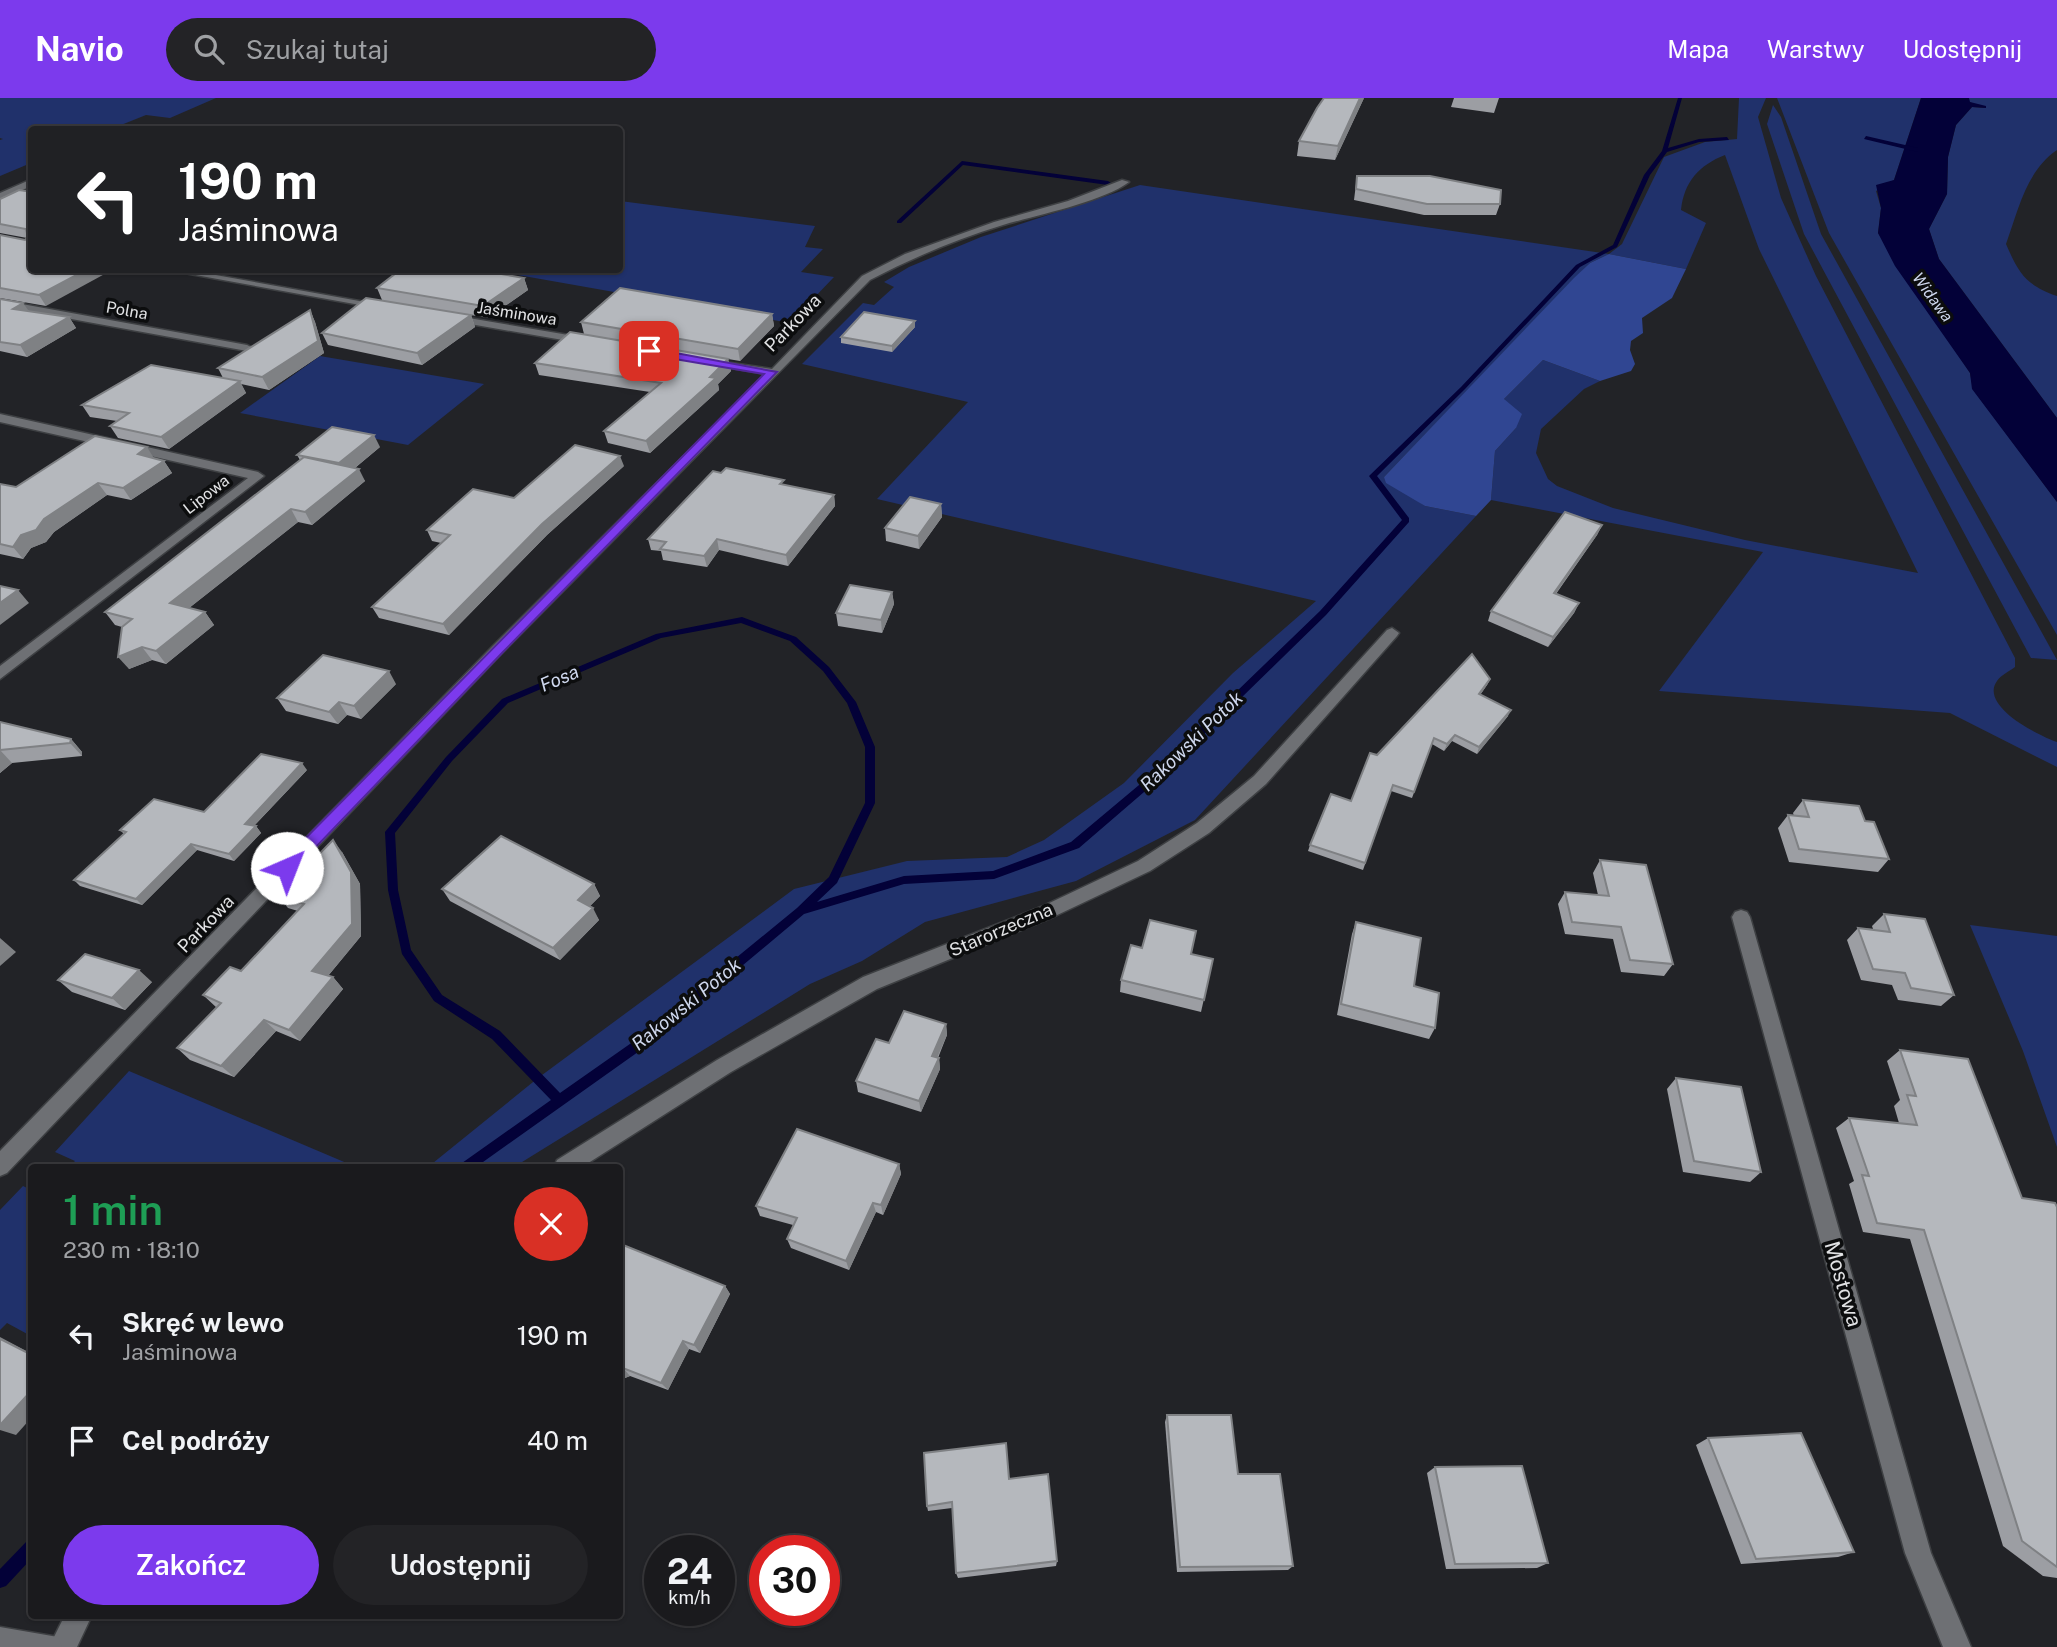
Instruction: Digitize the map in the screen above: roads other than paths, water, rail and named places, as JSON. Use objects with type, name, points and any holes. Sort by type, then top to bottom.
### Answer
[{"type":"street","name":"Parkowa","points":[[0,1166],[497,649],[866,278],[908,256],[997,224],[1071,204],[1125,182]]},
{"type":"street","points":[[0,196],[28,184]]},
{"type":"street","points":[[190,273],[393,308]]},
{"type":"street","name":"Polna","points":[[0,303],[247,348]]},
{"type":"street","name":"Jaśminowa","points":[[444,317],[594,342]]},
{"type":"street","points":[[690,358],[772,372]]},
{"type":"street","name":"Lipowa","points":[[0,418],[258,476],[0,674]]},
{"type":"street","name":"Starorzeczna","points":[[569,1164],[724,1066],[870,983],[1047,912],[1144,866],[1203,828],[1260,780],[1392,633]]},
{"type":"street","name":"Mostowa","points":[[1741,917],[1918,1553],[1957,1647]]},
{"type":"street","points":[[63,1647],[77,1619]]},
{"type":"street","points":[[2,1640],[48,1647]]},
{"type":"water","name":"Widawa","points":[[1921,98],[1969,98],[1970,102],[1986,106],[1972,107],[1956,125],[1948,157],[1947,194],[1929,229],[1939,259],[2057,418],[2057,502],[1972,389],[1970,373],[1895,266],[1878,233],[1881,208],[1876,185],[1894,180]]},
{"type":"waterway","name":"Rakowski Potok","points":[[1665,151],[1680,98]]},
{"type":"waterway","points":[[1866,138],[1918,150]]},
{"type":"waterway","points":[[1665,151],[1699,141],[1727,139]]},
{"type":"waterway","name":"Rakowski Potok","points":[[470,1164],[641,1043],[800,911],[904,880],[994,875],[1075,845],[1148,783],[1323,613],[1406,520],[1373,476],[1463,388],[1578,266],[1615,246],[1647,175],[1665,151]]},
{"type":"waterway","points":[[899,222],[962,163],[1108,183]]},
{"type":"waterway","name":"Fosa","points":[[558,1099],[496,1035],[438,998],[406,951],[393,890],[390,832],[449,759],[505,701],[659,636],[742,620],[793,639],[826,669],[851,702],[870,747],[870,803],[833,880],[802,909]]},
{"type":"waterway","name":"Rakowski Potok","points":[[0,1580],[28,1550]]}]
